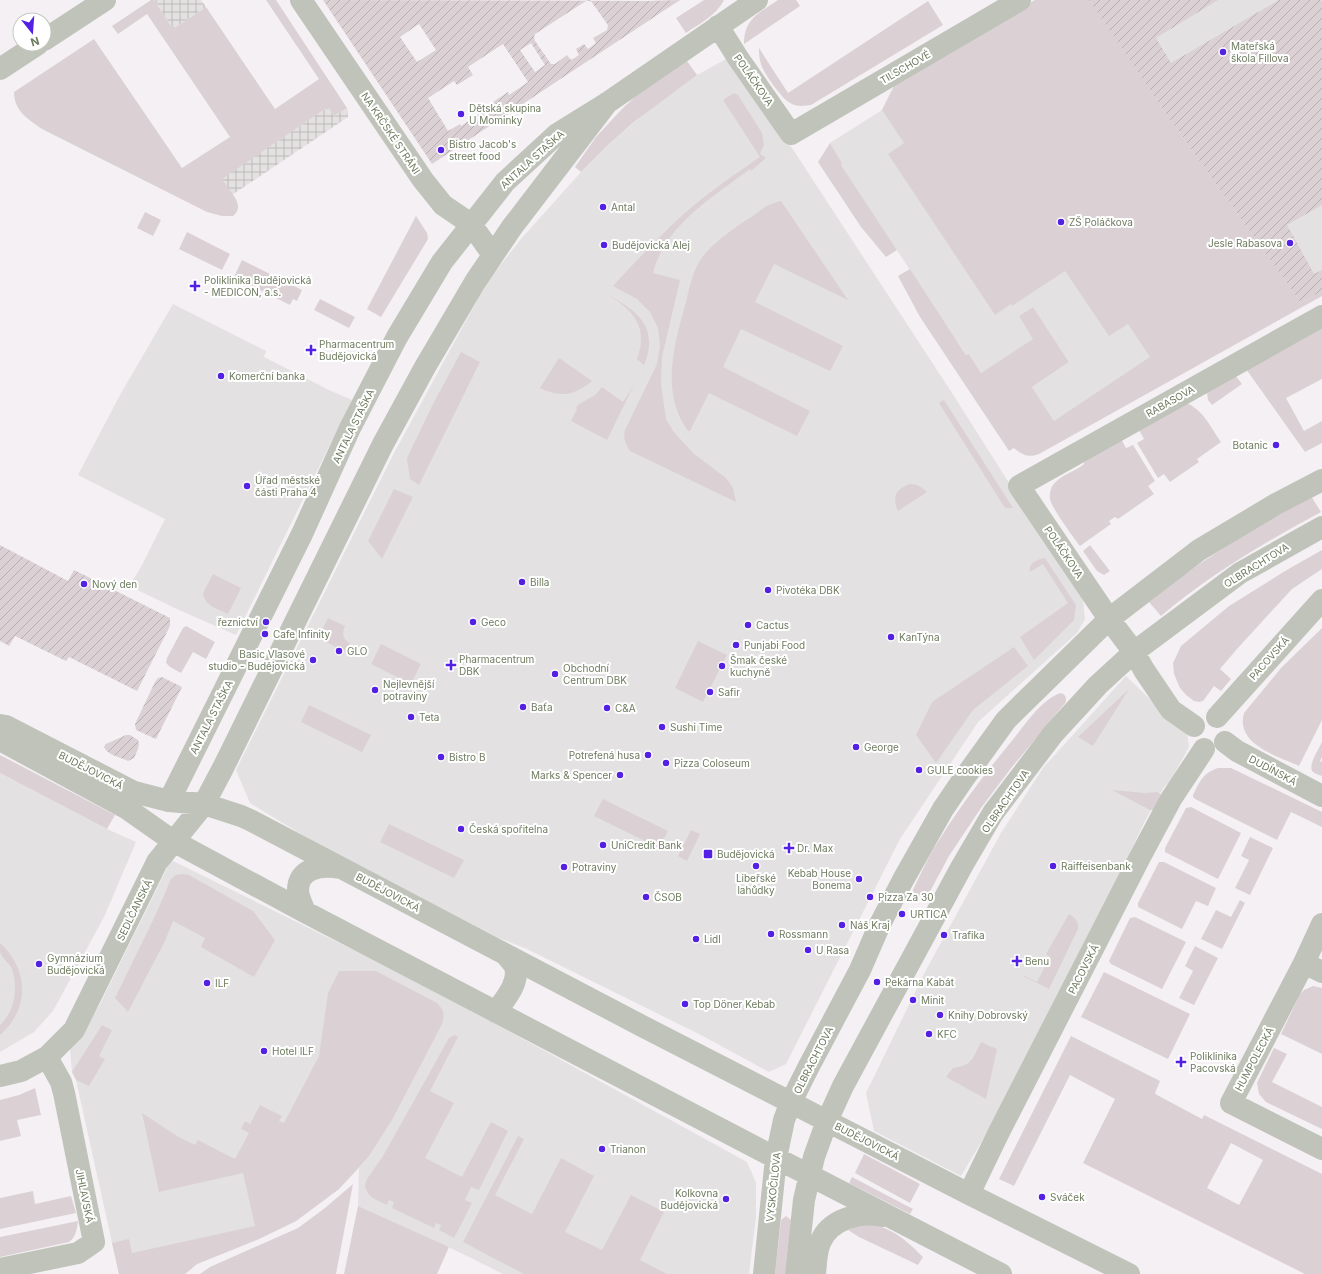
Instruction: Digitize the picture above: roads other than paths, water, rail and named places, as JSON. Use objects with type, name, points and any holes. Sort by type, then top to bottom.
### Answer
[{"type":"street","points":[[52,35],[105,0]]},
{"type":"street","name":"NA KRČSKÉ STRÁNI","points":[[301,0],[423,180],[443,205],[471,224],[494,255]]},
{"type":"street","name":"TILSCHOVÉ","points":[[791,134],[1020,0]]},
{"type":"street","name":"ANTALA STAŠKA","points":[[169,801],[302,534],[350,428],[394,344],[442,262],[504,182],[557,134],[607,103],[752,1]]},
{"type":"street","name":"POLÁČKOVA","points":[[718,26],[738,58],[791,134]]},
{"type":"street","points":[[0,69],[26,52]]},
{"type":"street","name":"ANTALA STAŠKA","points":[[204,804],[300,614],[383,444],[425,367],[475,282],[532,200],[607,103]]},
{"type":"street","name":"RABASOVA","points":[[1019,486],[1322,316]]},
{"type":"street","name":"OLBRACHTOVA","points":[[791,1102],[860,970],[880,924],[903,880],[943,809],[1006,720],[1109,619],[1200,550],[1276,504],[1322,480]]},
{"type":"street","name":"POLÁČKOVA","points":[[1019,486],[1109,619],[1134,652]]},
{"type":"street","name":"OLBRACHTOVA","points":[[810,1176],[814,1157],[827,1121],[843,1086],[951,887],[993,814],[1058,729],[1098,685],[1134,652],[1240,573],[1322,527]]},
{"type":"street","name":"PACOVSKÁ","points":[[1217,717],[1322,600]]},
{"type":"street","points":[[1134,652],[1144,670],[1171,710],[1194,726]]},
{"type":"street","points":[[1206,716],[1217,717],[1222,720],[1227,730],[1225,742],[1216,749],[1204,749],[1199,746],[1193,737],[1194,726],[1206,716]]},
{"type":"street","name":"BUDĚJOVICKÁ","points":[[0,725],[6,726],[134,792],[169,801],[204,804],[241,816],[827,1121],[1129,1274]]},
{"type":"street","name":"BUDĚJOVICKÁ","points":[[0,740],[126,808],[173,841],[305,912],[1001,1274]]},
{"type":"street","name":"DUDÍNSKÁ","points":[[1225,742],[1237,752],[1322,796]]},
{"type":"street","name":"PACOVSKÁ","points":[[969,1194],[1171,798],[1204,749]]},
{"type":"street","points":[[169,801],[173,841]]},
{"type":"street","name":"SEDLČANSKÁ","points":[[0,1076],[21,1071],[47,1057],[74,1030],[157,862],[204,804]]},
{"type":"street","points":[[305,912],[298,891],[301,879],[305,874],[310,870],[324,866],[343,869]]},
{"type":"street","name":"HUMPOLECKÁ","points":[[1322,924],[1313,968],[1231,1103],[1322,1149]]},
{"type":"street","points":[[496,1012],[514,983],[516,976],[515,967],[505,954]]},
{"type":"street","name":"JIHLAVSKÁ","points":[[0,1269],[78,1253],[94,1242],[64,1093],[61,1082],[47,1057]]},
{"type":"street","name":"VYSKOČILOVA","points":[[764,1274],[776,1158],[784,1120],[791,1102]]},
{"type":"street","points":[[796,1274],[804,1200],[810,1176]]},
{"type":"street","points":[[815,1274],[819,1245],[824,1233],[829,1229],[840,1221],[856,1216],[877,1214],[889,1217]]},
{"type":"place","name":"Mateřská škola Fillova","points":[[1223,52]]},
{"type":"place","name":"Dětská skupina U Mominky","points":[[461,114]]},
{"type":"place","name":"Bistro Jacob's street food","points":[[441,150]]},
{"type":"place","name":"Antal","points":[[603,207]]},
{"type":"place","name":"ZŠ Poláčkova","points":[[1061,222]]},
{"type":"place","name":"Jesle Rabasova","points":[[1290,243]]},
{"type":"place","name":"Budějovická Alej","points":[[604,245]]},
{"type":"place","name":"Poliklinika Budějovická - MEDICON, a.s.","points":[[195,286]]},
{"type":"place","name":"Pharmacentrum Budějovická","points":[[311,350]]},
{"type":"place","name":"Komerční banka","points":[[221,376]]},
{"type":"place","name":"Botanic","points":[[1276,445]]},
{"type":"place","name":"Úřad městské části Praha 4","points":[[247,486]]},
{"type":"place","name":"Billa","points":[[522,582]]},
{"type":"place","name":"Nový den","points":[[84,584]]},
{"type":"place","name":"Pivotéka DBK","points":[[768,590]]},
{"type":"place","name":"řeznictví","points":[[266,622]]},
{"type":"place","name":"Geco","points":[[473,622]]},
{"type":"place","name":"Cactus","points":[[748,625]]},
{"type":"place","name":"Cafe Infinity","points":[[265,634]]},
{"type":"place","name":"KanTýna","points":[[891,637]]},
{"type":"place","name":"Punjabi Food","points":[[736,645]]},
{"type":"place","name":"GLO","points":[[339,651]]},
{"type":"place","name":"Basic Vlasové studio - Budějovická","points":[[313,660]]},
{"type":"place","name":"Pharmacentrum DBK","points":[[451,665]]},
{"type":"place","name":"Šmak české kuchyně","points":[[722,666]]},
{"type":"place","name":"Obchodní Centrum DBK","points":[[555,674]]},
{"type":"place","name":"Nejlevnější potraviny","points":[[375,690]]},
{"type":"place","name":"Safir","points":[[710,692]]},
{"type":"place","name":"Baťa","points":[[523,707]]},
{"type":"place","name":"C&A","points":[[607,708]]},
{"type":"place","name":"Teta","points":[[411,717]]},
{"type":"place","name":"Sushi Time","points":[[662,727]]},
{"type":"place","name":"George","points":[[856,747]]},
{"type":"place","name":"Potrefená husa","points":[[648,755]]},
{"type":"place","name":"Bistro B","points":[[441,757]]},
{"type":"place","name":"Pizza Coloseum","points":[[666,763]]},
{"type":"place","name":"GULE cookies","points":[[919,770]]},
{"type":"place","name":"Marks & Spencer","points":[[620,775]]},
{"type":"place","name":"Česká spořitelna","points":[[461,829]]},
{"type":"place","name":"UniCredit Bank","points":[[603,845]]},
{"type":"place","name":"Dr. Max","points":[[789,848]]},
{"type":"place","name":"Budějovická","points":[[708,854]]},
{"type":"place","name":"Libeřské lahůdky","points":[[756,866]]},
{"type":"place","name":"Raiffeisenbank","points":[[1053,866]]},
{"type":"place","name":"Potraviny","points":[[564,867]]},
{"type":"place","name":"Kebab House Bonema","points":[[859,879]]},
{"type":"place","name":"ČSOB","points":[[646,897]]},
{"type":"place","name":"Pizza Za 30","points":[[870,897]]},
{"type":"place","name":"URTICA","points":[[902,914]]},
{"type":"place","name":"Náš Kraj","points":[[842,925]]},
{"type":"place","name":"Rossmann","points":[[771,934]]},
{"type":"place","name":"Trafika","points":[[944,935]]},
{"type":"place","name":"Lidl","points":[[696,939]]},
{"type":"place","name":"U Rasa","points":[[808,950]]},
{"type":"place","name":"Benu","points":[[1017,961]]},
{"type":"place","name":"Gymnázium Budějovická","points":[[39,964]]},
{"type":"place","name":"Pekárna Kabát","points":[[877,982]]},
{"type":"place","name":"ILF","points":[[207,983]]},
{"type":"place","name":"Minit","points":[[913,1000]]},
{"type":"place","name":"Top Döner Kebab","points":[[685,1004]]},
{"type":"place","name":"Knihy Dobrovský","points":[[940,1015]]},
{"type":"place","name":"KFC","points":[[929,1034]]},
{"type":"place","name":"Hotel ILF","points":[[264,1051]]},
{"type":"place","name":"Poliklinika Pacovská","points":[[1181,1062]]},
{"type":"place","name":"Trianon","points":[[602,1149]]},
{"type":"place","name":"Sváček","points":[[1042,1197]]},
{"type":"place","name":"Kolkovna Budějovická","points":[[726,1199]]}]
